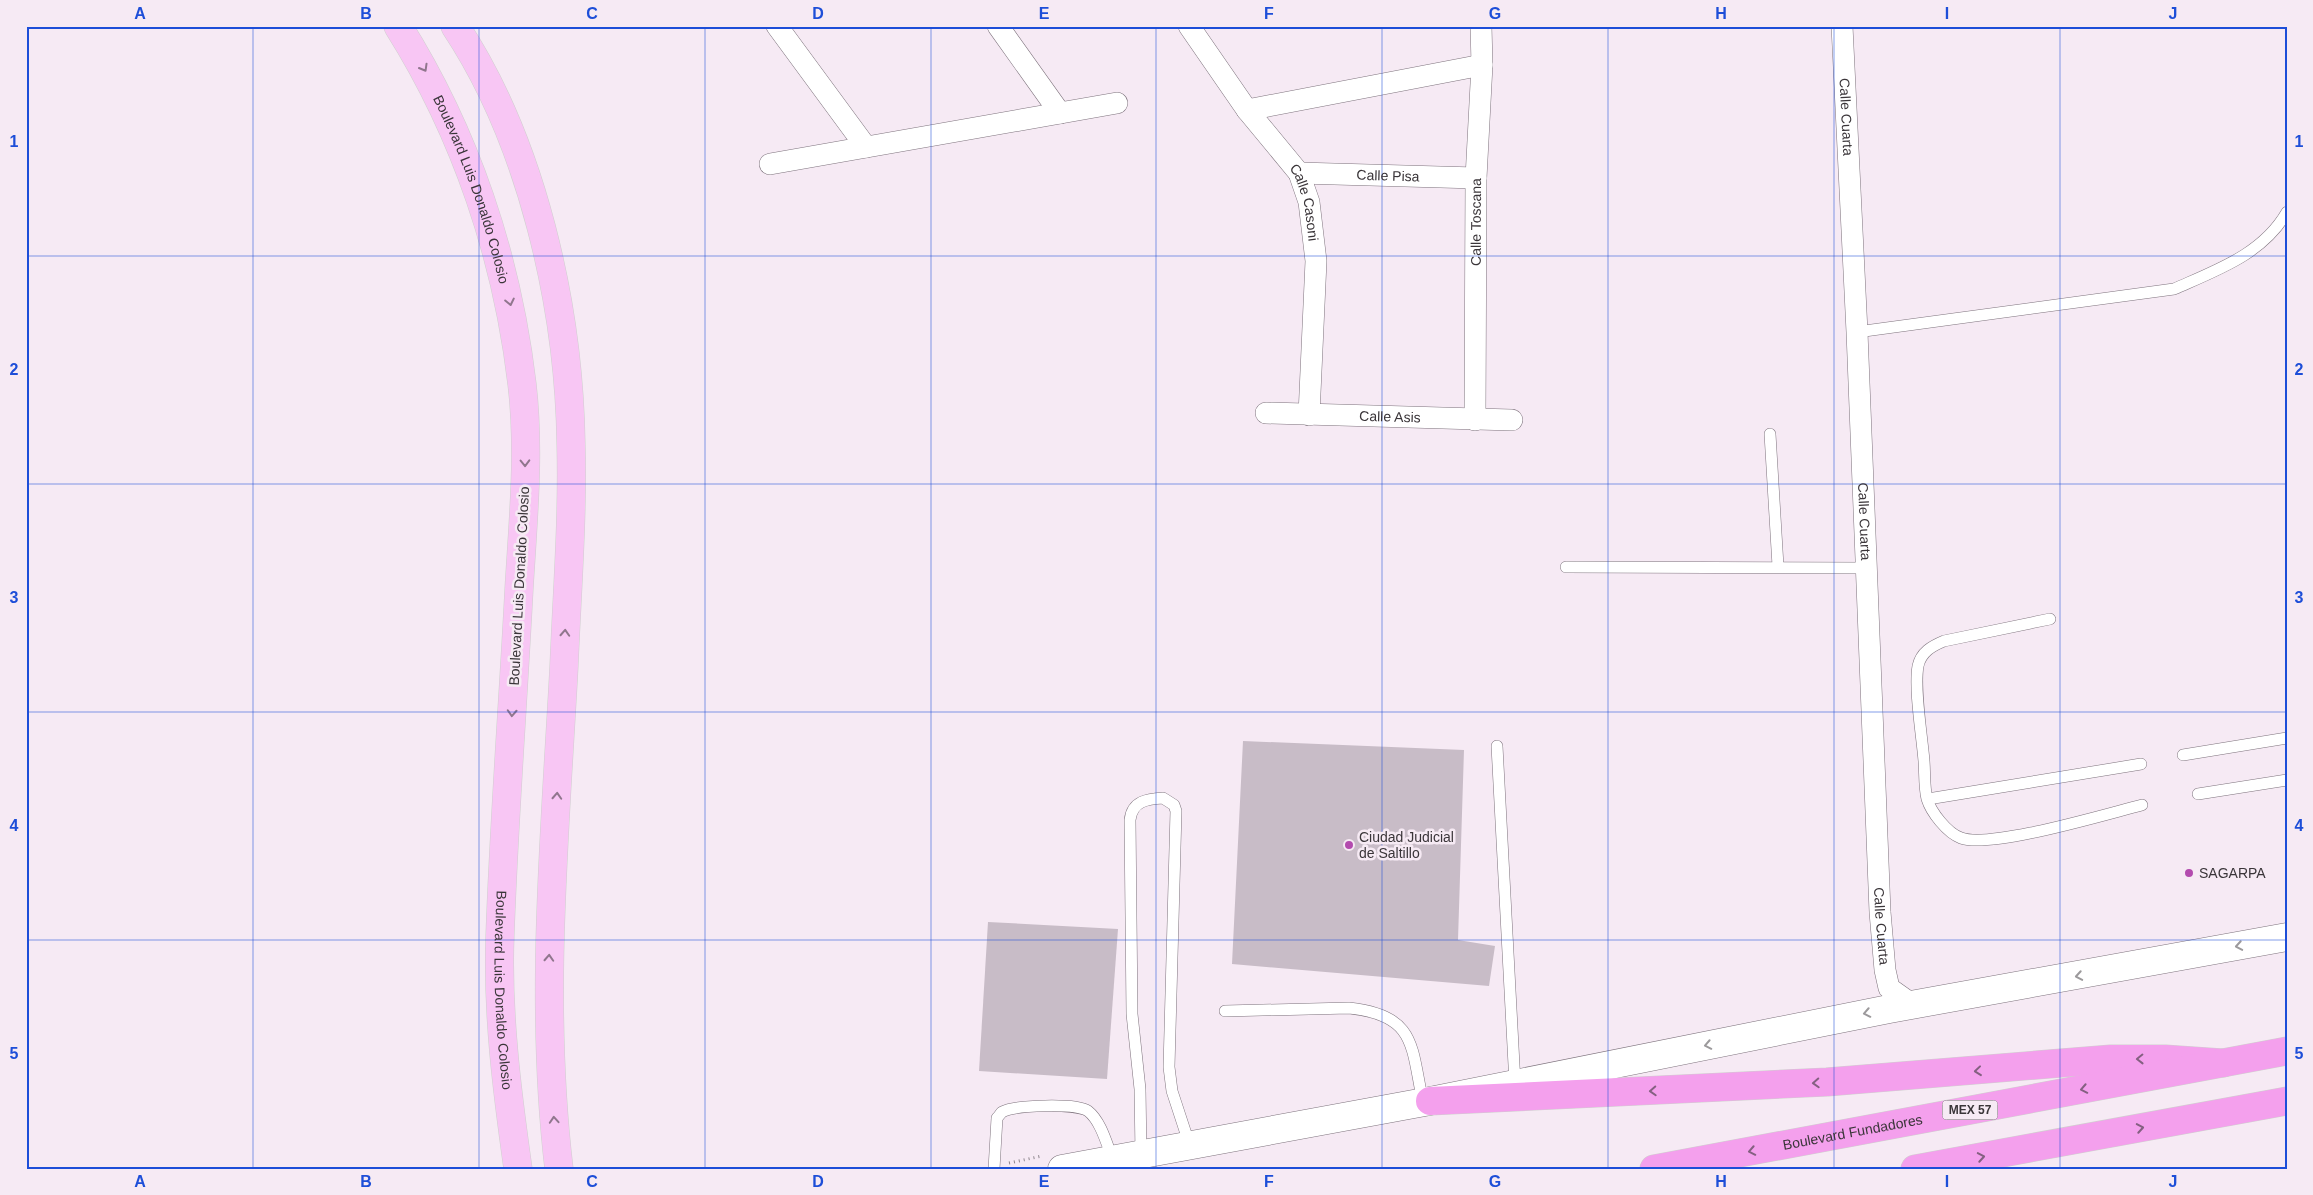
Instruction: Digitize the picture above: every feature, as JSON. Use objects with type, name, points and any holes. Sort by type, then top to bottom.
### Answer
[{"type":"highway","name":"Boulevard Fundadores","points":[[1654,1169],[2287,1051]]},
{"type":"highway","points":[[1426,1102],[1828,1082],[2111,1059],[2165,1059],[2223,1063]]},
{"type":"highway","points":[[1915,1169],[2287,1101]]},
{"type":"main road","name":"Boulevard Luis Donaldo Colosio","points":[[398,26],[426,70],[460,144],[495,240],[511,305],[522,386],[525,479],[500,936],[501,1032],[518,1169]]},
{"type":"main road","points":[[455,26],[468,46],[506,124],[532,198],[553,278],[566,361],[572,443],[570,548],[548,968],[550,1055],[559,1169]]},
{"type":"main road","points":[[1062,1169],[1426,1102],[1913,1005],[2287,937]]},
{"type":"street","points":[[777,26],[866,147]]},
{"type":"street","points":[[998,26],[1060,113]]},
{"type":"street","name":"Calle Casoni","points":[[1189,26],[1246,110],[1299,172],[1309,202],[1316,260],[1309,415]]},
{"type":"street","name":"Calle Toscana","points":[[1475,420],[1476,178],[1482,65],[1481,26]]},
{"type":"street","name":"Calle Cuarta","points":[[1842,26],[1857,332],[1876,846],[1883,955],[1889,988],[1913,1005]]},
{"type":"street","points":[[1246,110],[1482,65]]},
{"type":"street","points":[[770,164],[1117,103]]},
{"type":"street","name":"Calle Pisa","points":[[1299,172],[1476,178]]},
{"type":"street","name":"Calle Asis","points":[[1266,413],[1512,420]]},
{"type":"lane","points":[[1857,332],[2174,288],[2214,272],[2253,251],[2267,238],[2287,212]]},
{"type":"lane","points":[[1770,434],[1778,566]]},
{"type":"lane","points":[[1566,567],[1778,566],[1866,568]]},
{"type":"lane","points":[[2050,619],[1944,641],[1932,646],[1923,655],[1918,666],[1918,689],[1928,799],[1944,827],[1962,838],[1977,841],[2003,839],[2142,805]]},
{"type":"lane","points":[[2183,755],[2287,738]]},
{"type":"lane","points":[[1497,746],[1514,1084]]},
{"type":"lane","points":[[1928,799],[2141,764]]},
{"type":"lane","points":[[2198,794],[2287,780]]},
{"type":"lane","points":[[1141,1154],[1140,1089],[1132,1014],[1130,820],[1131,810],[1136,804],[1147,799],[1163,798],[1174,805],[1176,810],[1169,1067],[1172,1091],[1190,1146]]},
{"type":"lane","points":[[1225,1010],[1349,1008],[1369,1010],[1384,1015],[1397,1023],[1412,1046],[1426,1102]]},
{"type":"lane","points":[[994,1169],[997,1118],[1003,1112],[1021,1108],[1065,1106],[1076,1107],[1088,1112],[1096,1121],[1097,1164]]},
{"type":"building","name":"Ciudad Judicial de Saltillo","points":[[1243,741],[1464,750],[1458,940],[1495,946],[1489,986],[1232,964]]},
{"type":"building","points":[[988,922],[1118,929],[1107,1079],[979,1071]]},
{"type":"place","name":"Ciudad Judicial de Saltillo","points":[[1349,845]]},
{"type":"place","name":"SAGARPA","points":[[2189,873]]}]
